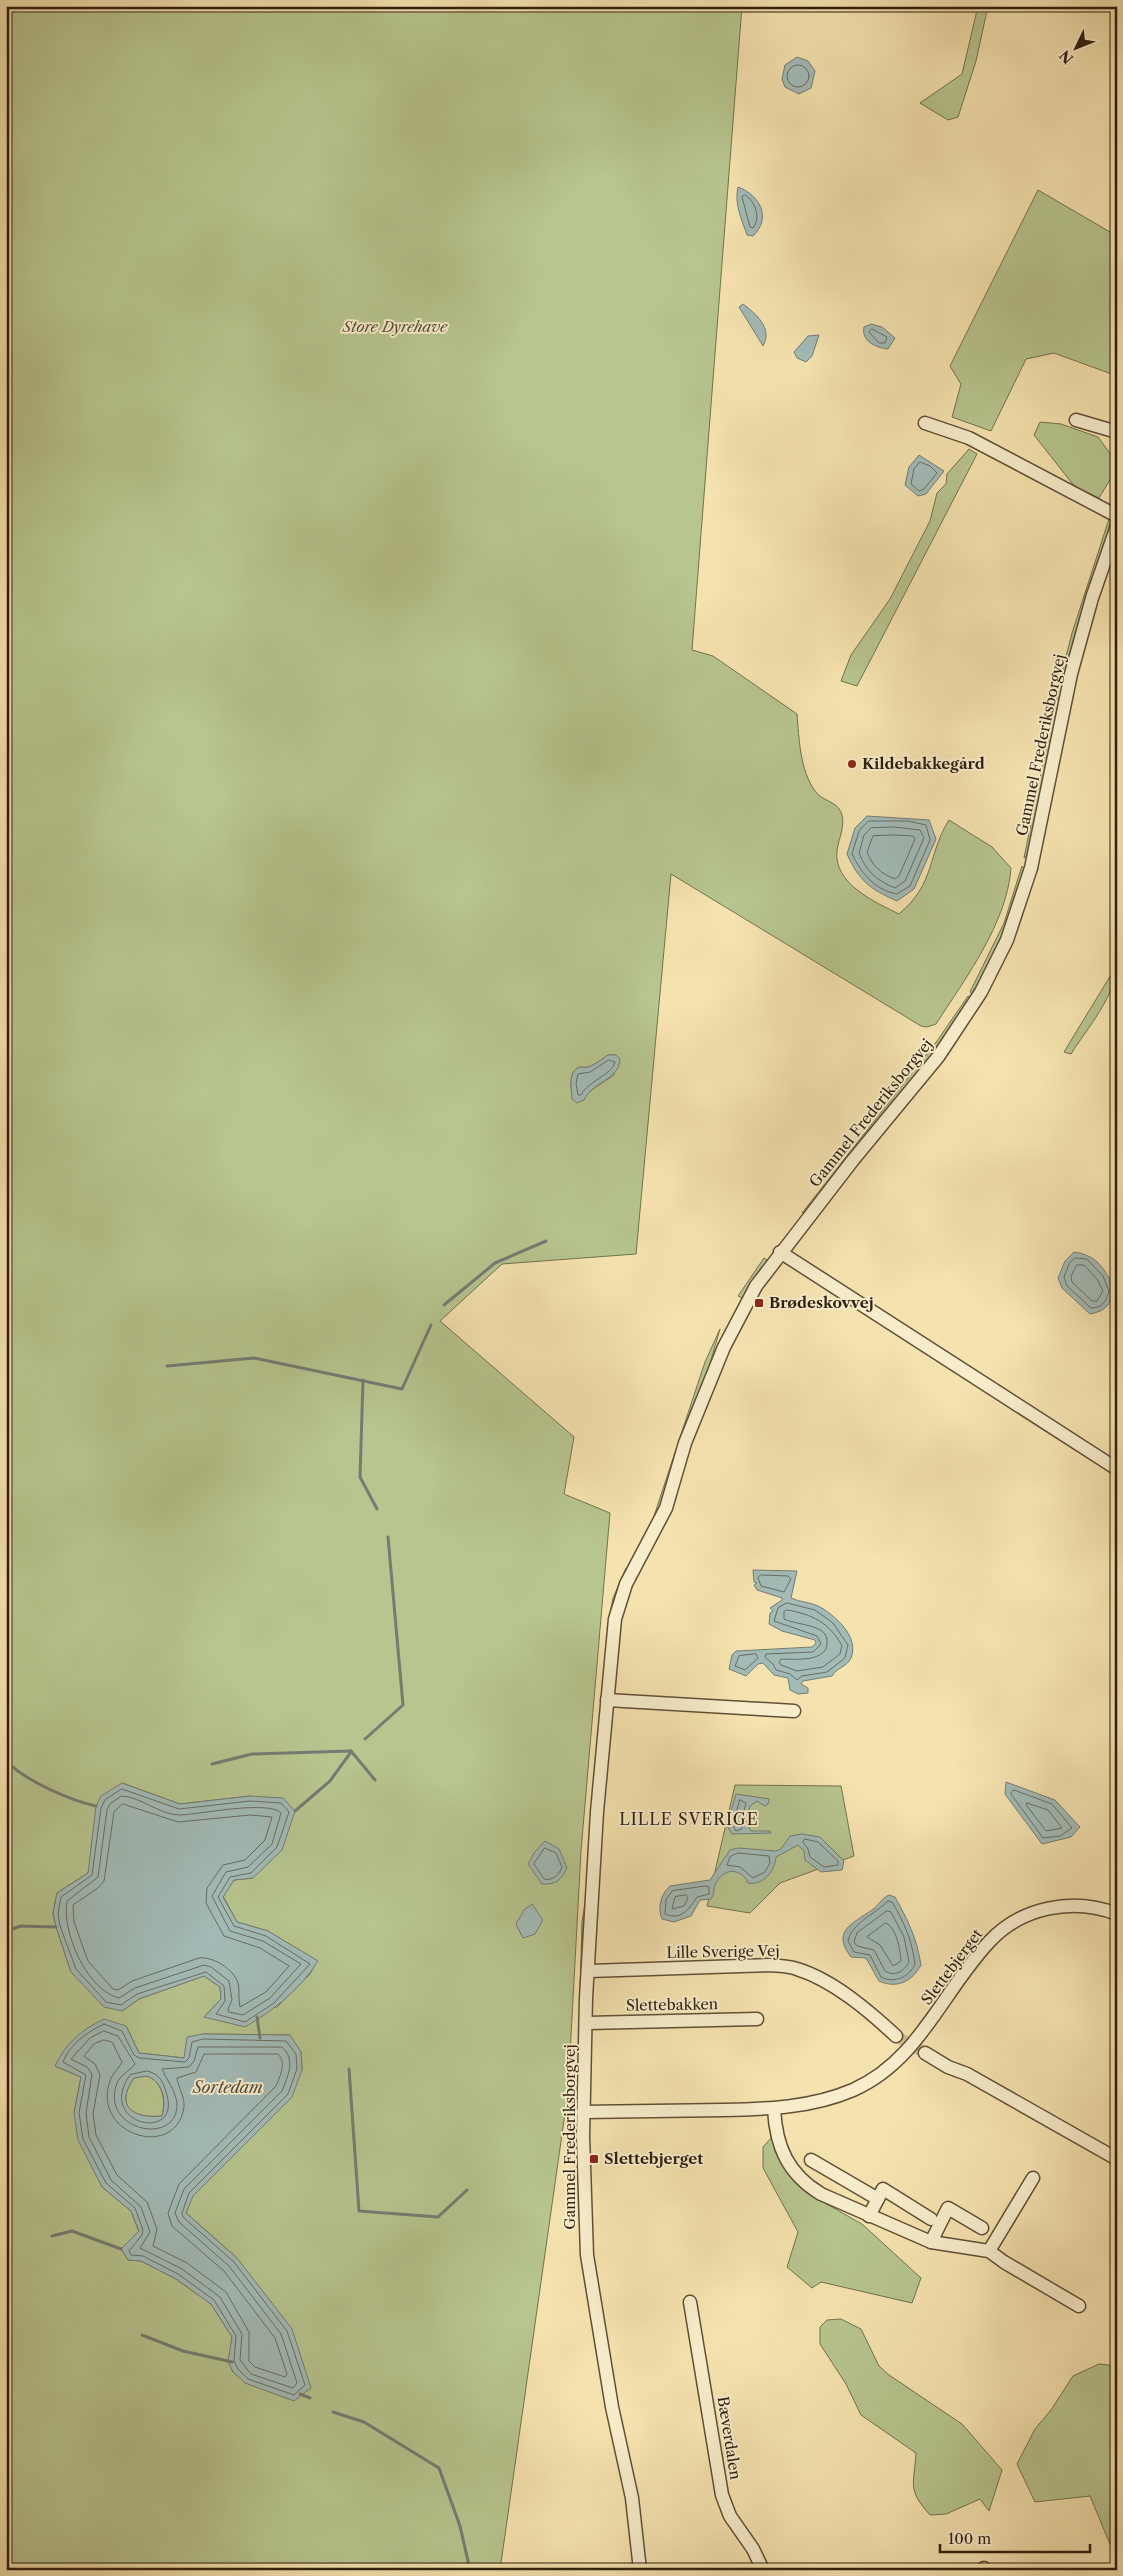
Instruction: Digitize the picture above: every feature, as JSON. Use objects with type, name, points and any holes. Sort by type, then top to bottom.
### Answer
[{"type":"street","points":[[1076,420],[1117,432]]},
{"type":"street","points":[[925,423],[969,438],[1117,516]]},
{"type":"street","name":"Gammel Frederiksborgvej","points":[[640,2570],[631,2493],[612,2407],[587,2255],[584,2112],[589,1971],[597,1812],[615,1619],[623,1590],[666,1508],[685,1443],[724,1348],[756,1286],[780,1252],[943,1050],[981,992],[1007,940],[1031,868],[1071,674],[1092,598],[1117,526]]},
{"type":"street","points":[[780,1252],[1117,1469]]},
{"type":"street","points":[[607,1700],[794,1711]]},
{"type":"street","name":"Slettebjerget","points":[[584,2112],[774,2109],[835,2097],[861,2086],[890,2067],[920,2037],[989,1941],[1011,1924],[1038,1910],[1063,1905],[1097,1907],[1117,1914]]},
{"type":"street","name":"Lille Sverige Vej","points":[[589,1971],[770,1965],[797,1969],[832,1987],[869,2011],[896,2036]]},
{"type":"street","name":"Slettebakken","points":[[587,2023],[757,2019]]},
{"type":"street","points":[[925,2053],[948,2067],[967,2074],[1117,2159]]},
{"type":"street","points":[[774,2109],[779,2146],[795,2174],[821,2194],[931,2242],[989,2251],[1004,2262],[1079,2306]]},
{"type":"street","points":[[811,2160],[878,2199]]},
{"type":"street","points":[[989,2251],[1033,2178]]},
{"type":"street","points":[[869,2216],[883,2189],[932,2219]]},
{"type":"street","points":[[931,2242],[948,2208],[982,2228]]},
{"type":"street","name":"Bæverdalen","points":[[690,2302],[722,2495],[730,2516],[753,2549],[762,2570]]},
{"type":"green space","name":"Store Dyrehave","points":[[6,6],[742,6],[692,650],[713,656],[797,714],[801,754],[806,774],[815,791],[821,797],[836,805],[841,812],[842,826],[837,850],[838,862],[842,873],[857,890],[899,914],[911,902],[925,880],[937,845],[949,820],[992,847],[1011,868],[1008,889],[1002,909],[983,950],[936,1024],[927,1027],[921,1026],[671,874],[636,1254],[502,1264],[440,1321],[574,1437],[564,1494],[610,1513],[581,1851],[568,2092],[500,2570],[6,2570]],"holes":[[[608,1055],[616,1055],[614,1075],[587,1093],[572,1099],[571,1081],[573,1072],[580,1067],[591,1066]],[[122,1783],[180,1804],[250,1796],[253,1878],[234,1880],[223,1896],[237,1922],[268,1931],[317,1961],[310,1974],[277,2007],[205,2016],[221,1999],[220,1987],[204,1976],[139,1999],[122,2011],[71,1972],[56,1927],[53,1913],[57,1893],[88,1873]],[[126,2026],[139,2053],[184,2058],[203,2034],[289,2035],[301,2052],[302,2070],[192,2196],[186,2213],[237,2258],[233,2372],[229,2362],[232,2337],[211,2304],[176,2279],[141,2261],[128,2260],[121,2249],[139,2232],[131,2211],[102,2187],[74,2113],[81,2077],[55,2066]]]},
{"type":"green space","points":[[978,6],[988,6],[976,61],[958,117],[948,120],[920,103],[962,74]]},
{"type":"green space","points":[[1038,190],[1117,236],[1117,376],[1054,353],[1026,359],[991,431],[952,417],[961,384],[950,366]]},
{"type":"green space","points":[[1040,422],[1061,424],[1098,437],[1117,463],[1117,468],[1099,498],[1075,487],[1034,435]]},
{"type":"green space","points":[[969,449],[977,454],[857,686],[841,681],[851,655],[890,599],[930,521],[937,493],[946,484],[947,474]]},
{"type":"green space","points":[[1109,519],[1111,521],[1061,689],[1028,856],[1024,858],[1058,688],[1072,633]]},
{"type":"green space","points":[[1022,866],[1024,869],[1000,941],[973,994],[970,992],[1004,923]]},
{"type":"green space","points":[[1117,965],[1112,988],[1100,1011],[1071,1054],[1064,1052]]},
{"type":"green space","points":[[968,996],[970,997],[935,1052],[804,1213],[802,1213],[937,1041]]},
{"type":"green space","points":[[764,1258],[767,1260],[742,1298],[738,1296]]},
{"type":"green space","points":[[720,1329],[707,1374],[662,1503],[651,1525],[705,1362]]},
{"type":"green space","points":[[626,1568],[595,1766],[609,1618],[613,1598]]},
{"type":"green space","points":[[735,1785],[841,1786],[854,1856],[780,1883],[750,1913],[707,1906]]},
{"type":"green space","points":[[587,1891],[583,1926],[580,1995],[582,1922]]},
{"type":"green space","points":[[147,2076],[160,2087],[164,2104],[162,2116],[135,2113],[126,2104],[128,2088],[134,2078]]},
{"type":"green space","points":[[772,2137],[794,2181],[807,2193],[862,2224],[921,2278],[912,2303],[821,2282],[812,2288],[787,2267],[798,2232],[763,2168],[763,2147]]},
{"type":"green space","points":[[841,2319],[861,2329],[879,2366],[889,2375],[962,2424],[1002,2470],[989,2511],[980,2499],[946,2514],[930,2515],[923,2506],[915,2493],[913,2480],[916,2453],[861,2415],[846,2384],[820,2344],[820,2327],[827,2320]]},
{"type":"green space","points":[[1099,2364],[1117,2366],[1117,2545],[1110,2544],[1090,2496],[1035,2502],[1017,2464],[1035,2429],[1051,2410],[1073,2376]]},
{"type":"water","points":[[797,57],[808,61],[815,71],[811,88],[799,94],[785,87],[782,79],[785,65]]},
{"type":"water","points":[[738,187],[752,196],[761,208],[762,222],[753,236],[747,235],[741,218],[737,200]]},
{"type":"water","points":[[743,304],[762,322],[766,333],[763,346],[739,307]]},
{"type":"water","points":[[871,324],[882,327],[895,338],[888,349],[874,345],[867,340],[864,327]]},
{"type":"water","points":[[819,335],[812,356],[806,362],[797,358],[794,352],[808,336]]},
{"type":"water","points":[[919,455],[944,471],[926,494],[918,496],[905,485],[909,467]]},
{"type":"water","points":[[867,816],[929,820],[936,839],[914,889],[897,901],[866,883],[856,871],[847,854],[855,828]]},
{"type":"water","points":[[608,1055],[616,1055],[620,1059],[615,1072],[593,1089],[584,1100],[577,1103],[572,1099],[571,1081],[573,1072],[580,1067],[593,1065]]},
{"type":"water","points":[[1074,1252],[1089,1256],[1099,1264],[1115,1290],[1107,1306],[1100,1311],[1090,1314],[1062,1288],[1058,1278],[1065,1261]]},
{"type":"water","points":[[753,1570],[797,1571],[791,1598],[815,1605],[824,1610],[838,1620],[849,1634],[853,1650],[849,1661],[832,1676],[803,1681],[801,1684],[808,1688],[808,1693],[798,1694],[790,1690],[788,1678],[774,1675],[763,1663],[758,1664],[746,1676],[729,1669],[732,1655],[736,1651],[812,1647],[816,1643],[815,1640],[782,1631],[769,1624],[770,1613],[773,1611],[770,1608],[782,1600],[782,1598],[757,1590],[754,1585],[757,1583],[754,1582]]},
{"type":"water","points":[[1006,1782],[1055,1800],[1080,1827],[1071,1837],[1042,1844],[1005,1794]]},
{"type":"water","points":[[122,1783],[180,1804],[250,1796],[283,1798],[295,1811],[282,1850],[253,1878],[234,1880],[223,1897],[237,1922],[268,1931],[318,1961],[295,1990],[266,2014],[245,2027],[204,2017],[221,1999],[220,1987],[204,1976],[139,1999],[122,2011],[104,2007],[71,1972],[53,1913],[57,1893],[88,1873],[96,1806],[101,1796]]},
{"type":"water","points":[[736,1794],[769,1799],[768,1804],[765,1806],[757,1801],[750,1806],[746,1823],[751,1831],[770,1831],[771,1833],[732,1834],[727,1826]]},
{"type":"water","points":[[802,1834],[820,1837],[844,1861],[842,1870],[821,1872],[805,1860],[804,1851],[798,1845],[776,1857],[771,1872],[764,1880],[748,1883],[742,1875],[734,1871],[725,1873],[716,1883],[711,1899],[700,1900],[691,1916],[674,1922],[662,1919],[661,1901],[664,1893],[670,1886],[710,1880],[730,1850],[738,1848],[776,1851],[781,1849],[790,1836]]},
{"type":"water","points":[[545,1841],[559,1849],[567,1868],[558,1881],[551,1884],[542,1884],[528,1864],[534,1853]]},
{"type":"water","points":[[889,1895],[895,1897],[908,1922],[921,1965],[908,1980],[897,1984],[879,1981],[866,1958],[851,1957],[843,1941],[846,1929],[851,1924]]},
{"type":"water","points":[[532,1904],[543,1920],[535,1934],[523,1938],[516,1924],[524,1910]]},
{"type":"water","name":"Sortedam","points":[[104,2019],[126,2026],[139,2053],[184,2058],[187,2037],[203,2034],[290,2035],[301,2052],[302,2070],[292,2097],[193,2196],[186,2213],[237,2258],[292,2329],[311,2388],[294,2401],[245,2383],[233,2372],[228,2362],[232,2337],[211,2304],[176,2279],[141,2261],[128,2260],[121,2249],[139,2231],[131,2211],[102,2187],[78,2140],[74,2113],[81,2077],[55,2066],[69,2044]],"holes":[[[147,2076],[160,2087],[164,2098],[162,2116],[135,2113],[126,2103],[128,2088],[134,2078]]]},
{"type":"waterway","points":[[444,1305],[495,1263],[546,1241]]},
{"type":"waterway","points":[[167,1366],[254,1358],[402,1389],[431,1325]]},
{"type":"waterway","points":[[363,1380],[360,1477],[377,1509]]},
{"type":"waterway","points":[[365,1739],[403,1705],[388,1537]]},
{"type":"waterway","points":[[351,1751],[375,1780]]},
{"type":"waterway","points":[[212,1764],[252,1754],[351,1751]]},
{"type":"waterway","points":[[295,1811],[330,1781],[351,1752]]},
{"type":"waterway","points":[[6,1761],[25,1776],[48,1789],[96,1806]]},
{"type":"waterway","points":[[6,1931],[21,1926],[56,1927]]},
{"type":"waterway","points":[[257,2017],[260,2038]]},
{"type":"waterway","points":[[349,2069],[359,2211],[438,2217],[467,2190]]},
{"type":"waterway","points":[[52,2236],[72,2231],[121,2249]]},
{"type":"waterway","points":[[142,2335],[183,2351],[232,2362]]},
{"type":"waterway","points":[[300,2394],[310,2398]]},
{"type":"waterway","points":[[333,2412],[364,2422],[439,2468],[460,2526],[470,2570]]},
{"type":"tunnel","points":[[896,2036],[925,2053]]},
{"type":"place","name":"Kildebakkegård","points":[[852,764]]},
{"type":"place","name":"Brødeskovvej","points":[[759,1303]]},
{"type":"place","name":"Slettebjerget","points":[[594,2159]]},
{"type":"district","name":"LILLE SVERIGE","points":[[689,1819]]}]
